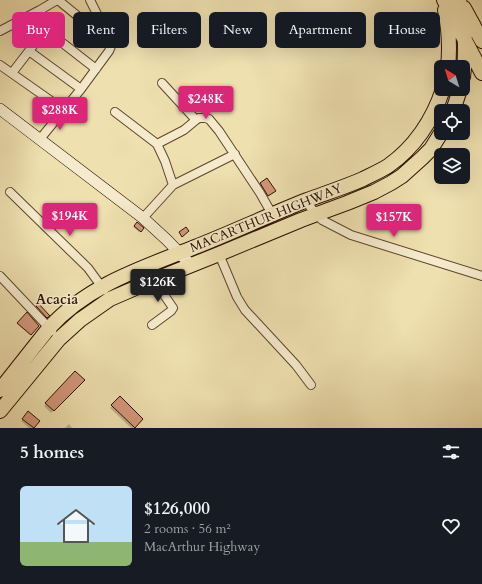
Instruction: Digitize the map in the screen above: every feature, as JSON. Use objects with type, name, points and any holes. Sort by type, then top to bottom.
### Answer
[{"type":"highway","points":[[443,0],[482,74]]},
{"type":"highway","points":[[443,0],[449,38],[448,60]]},
{"type":"highway","points":[[459,0],[463,16],[465,60]]},
{"type":"highway","points":[[459,0],[482,41]]},
{"type":"highway","points":[[470,72],[482,74]]},
{"type":"highway","name":"MACARTHUR HIGHWAY","points":[[0,390],[49,328],[71,307],[102,287],[126,275],[272,214],[372,175],[387,167],[418,138],[440,96]]},
{"type":"highway","name":"MACARTHUR HIGHWAY","points":[[2,405],[59,339],[80,320],[110,299],[391,184],[422,158],[436,140]]},
{"type":"main road","points":[[0,109],[143,218],[191,265]]},
{"type":"street","points":[[0,31],[58,0],[73,12]]},
{"type":"street","points":[[90,0],[96,12]]},
{"type":"street","points":[[12,74],[42,34],[47,32],[96,69]]},
{"type":"street","points":[[40,139],[81,89],[110,48]]},
{"type":"street","points":[[29,51],[81,89]]},
{"type":"street","points":[[0,65],[64,110]]},
{"type":"street","points":[[162,83],[196,120]]},
{"type":"street","points":[[115,112],[156,144],[165,161],[173,185]]},
{"type":"street","points":[[156,144],[184,130],[199,118],[209,119],[219,130],[235,154],[272,214]]},
{"type":"street","points":[[143,218],[173,185],[235,154]]},
{"type":"street","points":[[10,192],[88,268],[110,299]]},
{"type":"street","points":[[305,201],[322,220],[351,235],[482,276]]},
{"type":"street","points":[[218,254],[237,297],[245,310],[296,365],[311,385]]},
{"type":"street","points":[[0,276],[59,339]]},
{"type":"street","points":[[152,325],[173,308],[154,280]]},
{"type":"building","points":[[267,178],[276,191],[268,196],[260,183]]},
{"type":"building","points":[[137,222],[144,228],[141,232],[134,226]]},
{"type":"building","points":[[186,227],[189,231],[182,237],[179,232]]},
{"type":"building","points":[[38,303],[50,316],[47,318],[36,306]]},
{"type":"building","points":[[27,312],[39,326],[31,335],[17,323]]},
{"type":"building","points":[[75,371],[85,380],[54,411],[45,403]]},
{"type":"building","points":[[120,396],[143,419],[135,428],[111,405]]},
{"type":"building","points":[[28,411],[40,421],[34,428],[22,419]]},
{"type":"district","name":"Acacia","points":[[57,299]]}]
